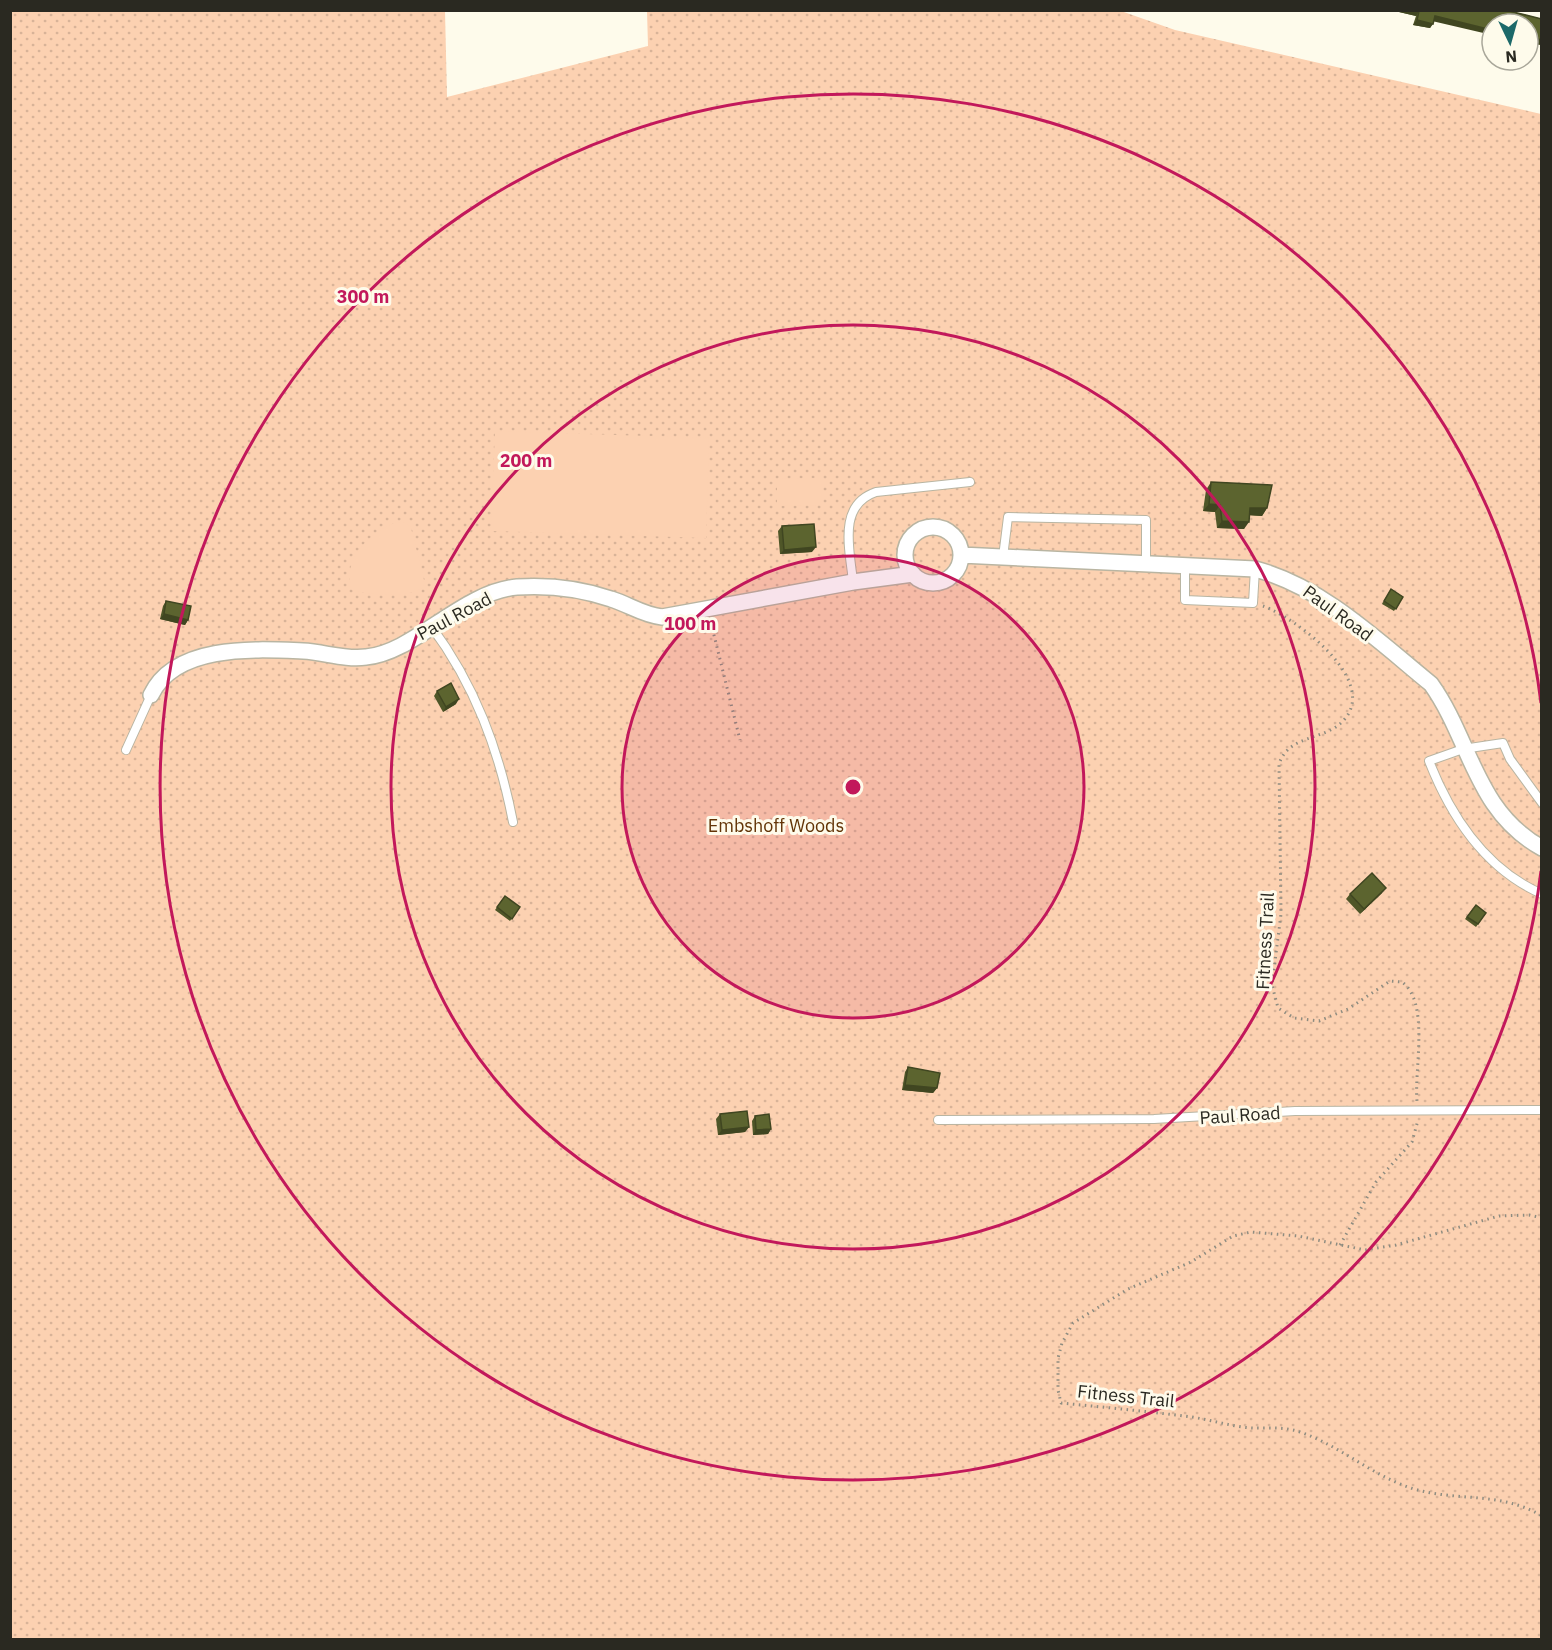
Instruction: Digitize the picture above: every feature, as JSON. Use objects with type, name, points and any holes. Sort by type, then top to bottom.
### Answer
[{"type":"street","points":[[913,574],[905,558],[905,549],[908,541],[922,529],[940,528],[948,531],[955,538],[961,555]]},
{"type":"street","name":"Paul Road","points":[[151,694],[156,684],[174,669],[193,658],[212,653],[302,651],[352,659],[386,654],[486,596],[515,587],[582,590],[612,599],[645,615],[662,616],[708,610],[853,582],[913,574],[924,581],[943,581],[954,572],[961,555],[1146,562],[1255,569],[1280,575],[1314,592],[1431,684],[1442,700],[1463,749],[1488,797],[1510,825],[1542,848]]},
{"type":"lane","points":[[853,582],[849,521],[853,507],[864,496],[876,492],[970,483]]},
{"type":"lane","points":[[1003,557],[1008,517],[1146,520],[1146,562]]},
{"type":"lane","points":[[1185,564],[1185,600],[1253,602],[1255,569]]},
{"type":"lane","points":[[431,626],[456,661],[478,704],[496,750],[513,822]]},
{"type":"lane","points":[[126,750],[151,694]]},
{"type":"lane","points":[[1542,803],[1510,759],[1503,743],[1463,749],[1429,761],[1439,787],[1467,832],[1491,860],[1520,884],[1542,894]]},
{"type":"lane","name":"Paul Road","points":[[938,1120],[1154,1119],[1295,1112],[1542,1110]]},
{"type":"path","name":"Fitness Trail","points":[[1253,602],[1285,615],[1314,638],[1343,670],[1351,696],[1350,710],[1341,723],[1330,731],[1293,745],[1285,752],[1279,764],[1281,883],[1280,932],[1273,975],[1275,1001],[1278,1008],[1287,1015],[1318,1021],[1348,1009],[1390,981],[1402,982],[1413,996],[1417,1014],[1417,1128],[1412,1142],[1376,1182],[1340,1245]]},
{"type":"path","points":[[708,610],[740,740]]},
{"type":"path","name":"Fitness Trail","points":[[1542,1218],[1529,1215],[1499,1216],[1387,1248],[1365,1250],[1275,1233],[1251,1232],[1233,1236],[1191,1262],[1128,1289],[1077,1320],[1069,1329],[1058,1358],[1058,1390],[1061,1403],[1185,1416],[1244,1427],[1285,1428],[1329,1444],[1374,1473],[1404,1486],[1450,1497],[1505,1500],[1542,1516]]},
{"type":"green space","name":"Embshoff Woods","points":[[11,11],[445,11],[447,97],[648,46],[647,11],[1121,11],[1175,30],[1541,114],[1541,1639],[11,1640]]},
{"type":"green space","points":[[495,431],[709,438],[706,538],[491,531]]},
{"type":"green space","points":[[821,478],[821,505],[777,506],[777,479]]},
{"type":"green space","points":[[396,522],[407,523],[411,528],[424,580],[423,587],[399,595],[352,590],[351,568],[360,548],[377,533]]},
{"type":"building","points":[[1415,10],[1505,10],[1513,12],[1480,12],[1480,27],[1435,16],[1433,24],[1417,20],[1419,11]]},
{"type":"building","points":[[1540,19],[1542,19],[1542,40],[1540,40]]},
{"type":"building","points":[[1211,482],[1272,485],[1267,508],[1250,508],[1249,522],[1222,521],[1220,505],[1209,504]]},
{"type":"building","points":[[814,524],[816,547],[784,550],[782,526]]},
{"type":"building","points":[[1391,589],[1403,597],[1396,609],[1384,601]]},
{"type":"building","points":[[166,601],[191,606],[188,620],[164,614]]},
{"type":"building","points":[[451,683],[459,699],[446,707],[437,691]]},
{"type":"building","points":[[1372,873],[1386,888],[1364,909],[1350,894]]},
{"type":"building","points":[[505,896],[520,907],[512,919],[497,907]]},
{"type":"building","points":[[1476,905],[1486,913],[1478,924],[1467,917]]},
{"type":"building","points":[[908,1067],[940,1073],[937,1088],[905,1085]]},
{"type":"building","points":[[747,1111],[749,1127],[722,1130],[720,1114]]},
{"type":"building","points":[[769,1114],[771,1129],[756,1130],[755,1116]]}]
